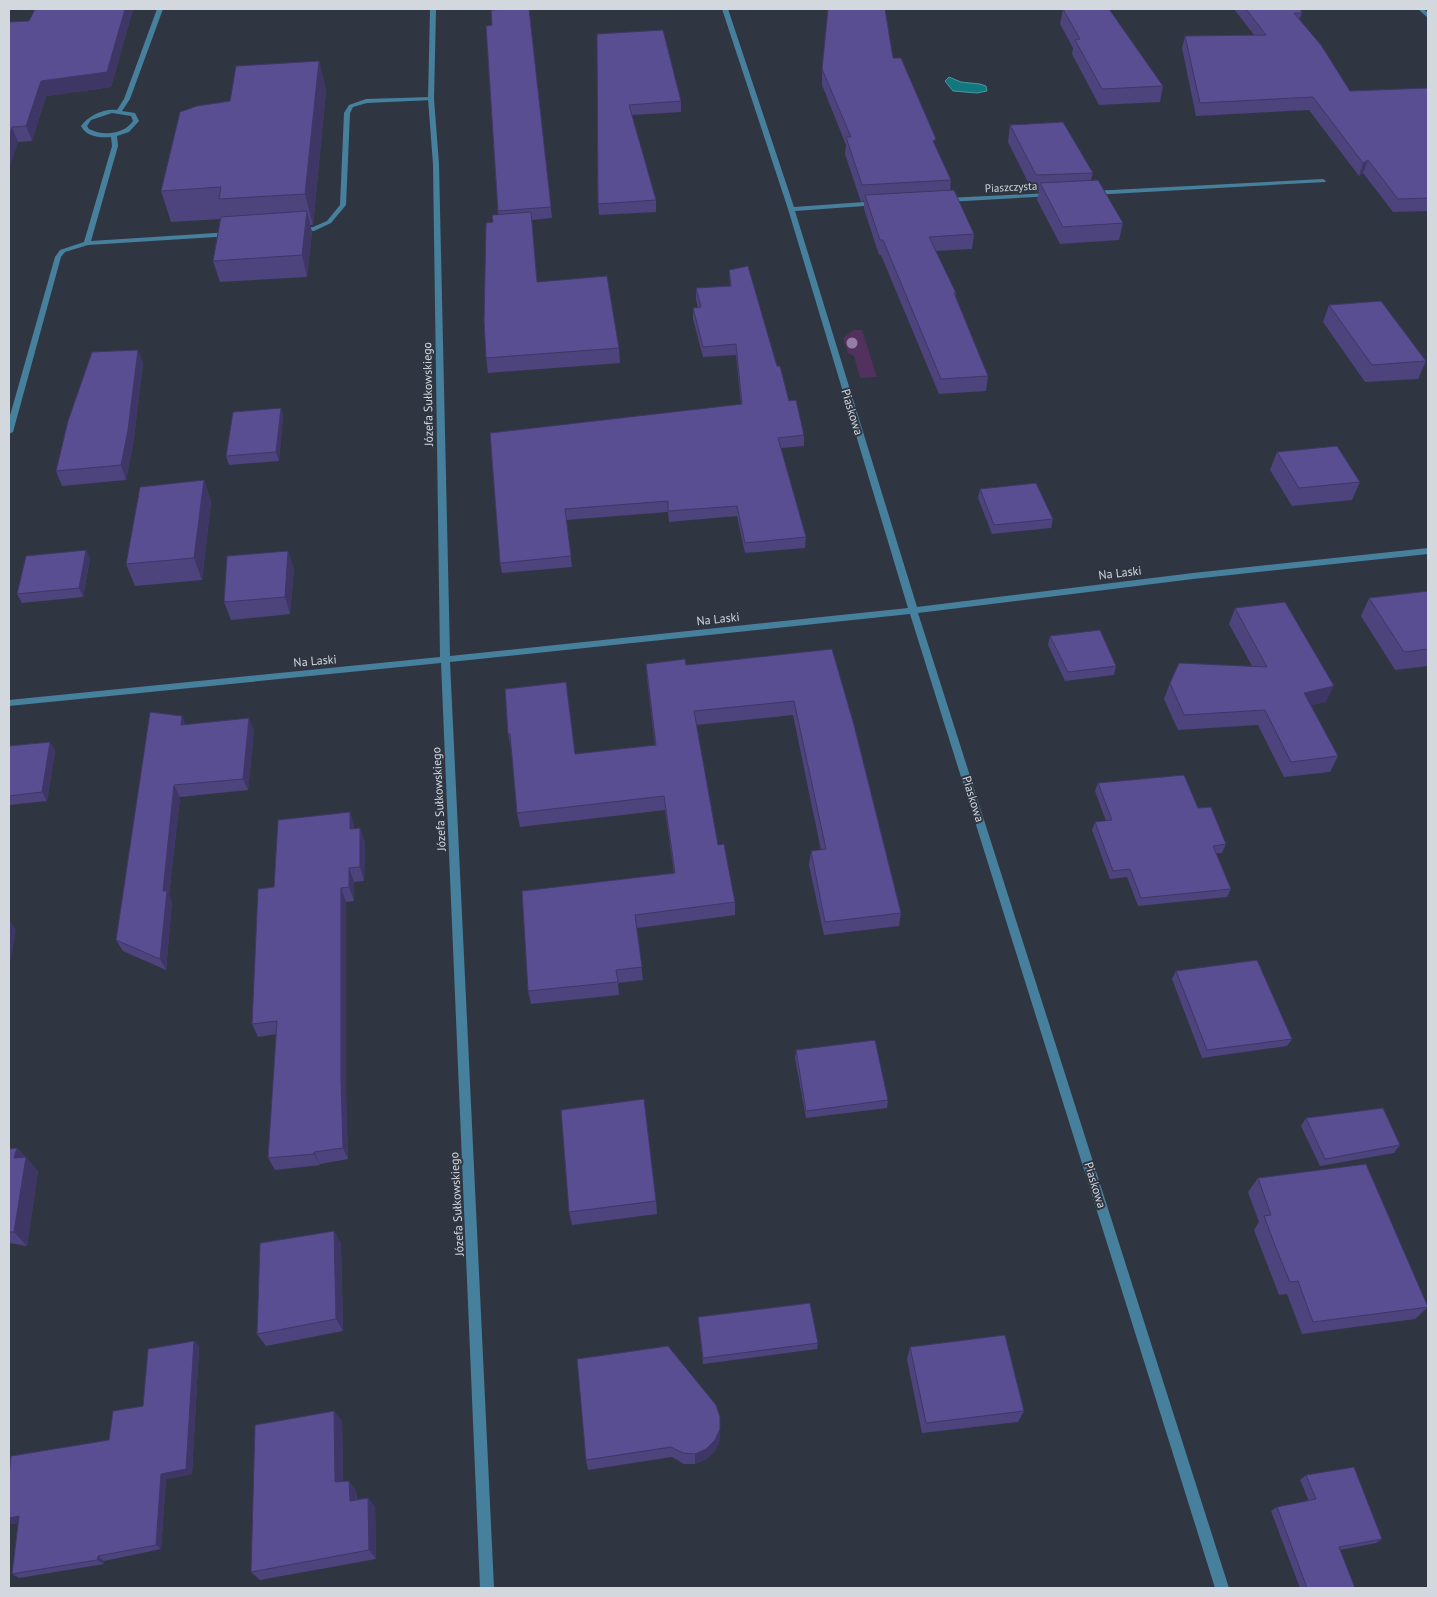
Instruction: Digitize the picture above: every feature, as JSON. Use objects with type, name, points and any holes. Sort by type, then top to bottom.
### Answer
[{"type":"street","points":[[119,111],[128,99],[160,9]]},
{"type":"street","name":"Józefa Sułkowskiego","points":[[432,9],[431,99],[436,164],[445,660],[487,1588]]},
{"type":"street","name":"Piaskowa","points":[[725,9],[791,209],[914,610],[1222,1588]]},
{"type":"street","points":[[1421,9],[1428,16]]},
{"type":"street","points":[[294,230],[314,229],[329,222],[343,205],[347,113],[352,106],[366,101],[431,99]]},
{"type":"street","points":[[119,111],[133,114],[136,121],[129,129],[114,134],[97,135],[86,130],[85,122],[95,115],[119,111]]},
{"type":"street","points":[[87,243],[115,146],[114,134]]},
{"type":"street","points":[[1087,193],[1323,182]]},
{"type":"street","name":"Piaszczysta","points":[[939,200],[1058,195]]},
{"type":"street","points":[[791,209],[890,203]]},
{"type":"street","points":[[9,432],[58,257],[62,250],[87,243],[235,234]]},
{"type":"street","name":"Na Laski","points":[[9,703],[445,660],[914,610],[1193,576],[1428,551]]},
{"type":"shaded area","points":[[854,330],[862,330],[877,377],[860,378],[854,356],[848,353],[843,338]]},
{"type":"water","points":[[949,77],[961,82],[986,86],[987,91],[977,93],[953,91],[945,81]]},
{"type":"building","points":[[35,9],[125,9],[107,72],[41,81],[26,126],[12,127],[9,136],[9,22],[29,21]]},
{"type":"building","points":[[529,9],[551,207],[498,211],[486,26],[492,25],[491,10]]},
{"type":"building","points":[[828,9],[885,9],[893,58],[901,58],[936,139],[933,141],[951,180],[862,185],[846,137],[851,137],[822,69]]},
{"type":"building","points":[[1063,9],[1109,9],[1163,86],[1102,89],[1075,40],[1080,39]]},
{"type":"building","points":[[1246,9],[1300,9],[1302,13],[1294,13],[1321,45],[1350,91],[1428,88],[1428,198],[1398,199],[1368,160],[1363,163],[1313,97],[1200,103],[1185,36],[1266,35]]},
{"type":"building","points":[[663,30],[681,101],[629,105],[656,200],[598,204],[597,34]]},
{"type":"building","points":[[319,61],[305,194],[219,199],[221,187],[161,191],[180,112],[197,106],[230,101],[236,66]]},
{"type":"building","points":[[1063,122],[1093,173],[1036,175],[1010,125]]},
{"type":"building","points":[[1098,180],[1123,223],[1063,227],[1040,183]]},
{"type":"building","points":[[954,190],[974,234],[929,237],[956,293],[954,293],[988,376],[941,379],[883,240],[880,240],[865,195]]},
{"type":"building","points":[[307,211],[302,255],[213,261],[221,217]]},
{"type":"building","points":[[531,212],[537,282],[607,276],[619,348],[486,358],[484,321],[486,223],[493,222],[492,215]]},
{"type":"building","points":[[748,266],[777,366],[780,366],[789,401],[796,400],[804,435],[778,438],[806,537],[745,543],[737,506],[668,511],[668,501],[565,509],[571,556],[500,563],[490,433],[742,404],[736,344],[703,347],[693,308],[701,307],[696,288],[731,286],[729,270]]},
{"type":"building","points":[[1381,301],[1426,361],[1372,365],[1329,305]]},
{"type":"building","points":[[138,350],[128,430],[121,465],[56,471],[68,421],[92,352]]},
{"type":"building","points":[[281,408],[276,452],[226,456],[233,412]]},
{"type":"building","points":[[1337,446],[1360,482],[1299,488],[1277,452]]},
{"type":"building","points":[[204,480],[194,558],[126,564],[140,487]]},
{"type":"building","points":[[1036,483],[1053,519],[994,525],[980,489]]},
{"type":"building","points":[[86,550],[79,588],[17,594],[26,556]]},
{"type":"building","points":[[288,551],[285,597],[224,602],[227,556]]},
{"type":"building","points":[[1428,591],[1428,649],[1404,652],[1369,598]]},
{"type":"building","points":[[1285,602],[1334,686],[1304,693],[1338,756],[1291,762],[1265,710],[1184,715],[1170,683],[1179,663],[1267,667],[1235,608]]},
{"type":"building","points":[[1100,630],[1116,666],[1068,672],[1050,636]]},
{"type":"building","points":[[832,649],[854,725],[901,913],[825,922],[811,851],[826,849],[794,701],[694,711],[718,845],[724,844],[735,902],[635,915],[642,967],[616,970],[618,982],[528,991],[522,891],[675,873],[664,796],[517,813],[505,689],[566,682],[575,754],[656,745],[646,664],[685,659],[686,665]]},
{"type":"building","points":[[150,712],[182,716],[181,725],[249,718],[243,779],[174,785],[163,891],[167,891],[160,959],[116,940]]},
{"type":"building","points":[[50,742],[42,792],[9,796],[9,746]]},
{"type":"building","points":[[1184,775],[1198,808],[1211,807],[1226,844],[1213,846],[1231,889],[1141,898],[1130,869],[1113,871],[1095,822],[1112,820],[1098,783]]},
{"type":"building","points":[[350,812],[350,829],[360,828],[360,867],[349,868],[349,887],[341,888],[343,1148],[314,1152],[314,1154],[268,1158],[277,1021],[252,1024],[258,889],[274,887],[278,820]]},
{"type":"building","points":[[1257,960],[1292,1039],[1207,1050],[1176,971]]},
{"type":"building","points":[[875,1040],[888,1100],[806,1111],[796,1050]]},
{"type":"building","points":[[644,1099],[656,1201],[569,1212],[561,1110]]},
{"type":"building","points":[[1383,1108],[1400,1145],[1325,1159],[1306,1118]]},
{"type":"building","points":[[17,1148],[14,1158],[26,1157],[14,1232],[9,1232],[9,1149]]},
{"type":"building","points":[[1366,1164],[1428,1307],[1313,1322],[1298,1281],[1290,1282],[1276,1248],[1264,1216],[1271,1215],[1258,1178]]},
{"type":"building","points":[[334,1231],[336,1319],[257,1334],[260,1243]]},
{"type":"building","points":[[810,1303],[818,1343],[703,1358],[698,1317]]},
{"type":"building","points":[[1005,1335],[1024,1411],[926,1423],[910,1347]]},
{"type":"building","points":[[194,1341],[186,1469],[161,1474],[156,1545],[98,1556],[97,1560],[12,1574],[19,1516],[9,1518],[11,1456],[109,1440],[113,1411],[143,1406],[148,1349]]},
{"type":"building","points":[[668,1346],[716,1405],[720,1417],[720,1429],[715,1440],[706,1449],[695,1454],[683,1453],[671,1447],[586,1460],[577,1359]]},
{"type":"building","points":[[334,1411],[335,1482],[349,1481],[350,1501],[368,1498],[369,1550],[251,1572],[255,1425]]},
{"type":"building","points":[[1354,1467],[1382,1539],[1339,1547],[1355,1588],[1307,1588],[1277,1507],[1316,1499],[1306,1475]]}]
